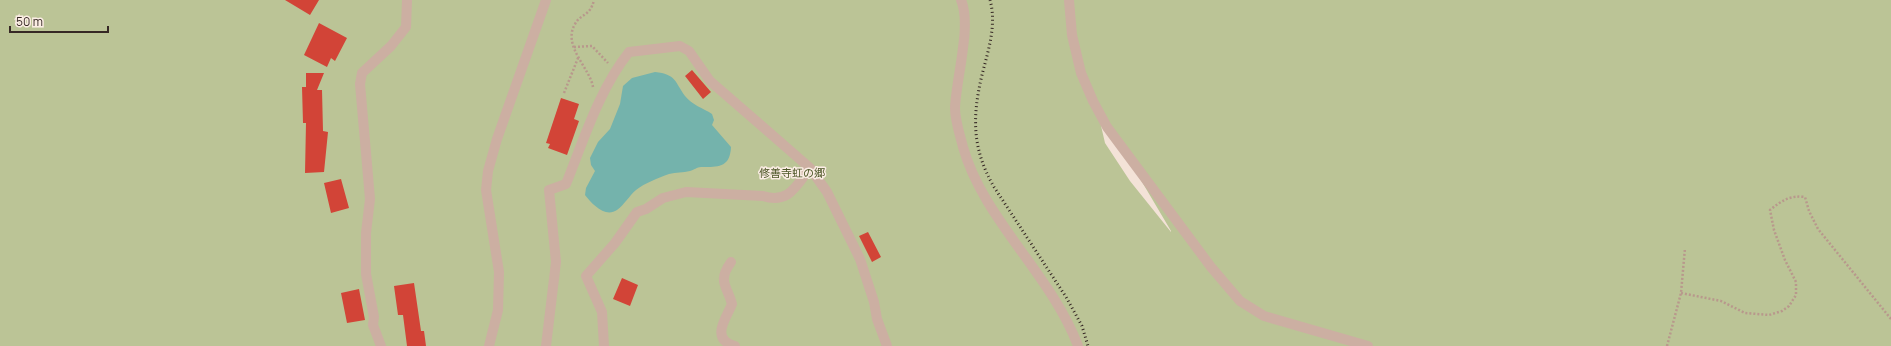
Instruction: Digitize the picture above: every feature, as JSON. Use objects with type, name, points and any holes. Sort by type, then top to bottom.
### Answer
[{"type":"street","points":[[381,346],[373,325],[374,317],[366,274],[366,233],[370,199],[360,84],[362,73],[391,46],[406,27],[407,0]]},
{"type":"street","points":[[489,346],[498,310],[499,272],[486,190],[488,171],[499,132],[546,0]]},
{"type":"street","points":[[961,0],[964,5],[965,27],[955,110],[963,147],[970,167],[987,200],[1057,302],[1069,324],[1078,346]]},
{"type":"street","points":[[1069,0],[1072,35],[1081,73],[1093,101],[1104,120],[1211,267],[1240,301],[1264,316],[1368,346]]},
{"type":"street","points":[[546,346],[556,262],[549,190],[566,184],[592,118],[615,70],[629,52],[680,46],[689,51],[710,81],[810,168],[826,192],[860,259],[874,302],[877,319],[888,346]]},
{"type":"street","points":[[604,346],[602,312],[586,276],[615,243],[637,212],[646,209],[663,198],[686,192],[763,196],[774,199],[783,198],[791,192],[810,168]]},
{"type":"street","points":[[731,262],[723,277],[724,286],[730,294],[732,304],[723,319],[721,329],[724,337],[731,345],[735,346]]},
{"type":"path","points":[[593,91],[593,85],[578,57],[572,38],[575,23],[592,8],[594,0]]},
{"type":"path","points":[[574,47],[592,46],[615,70]]},
{"type":"path","points":[[564,93],[578,57]]},
{"type":"path","points":[[1681,293],[1721,301],[1745,313],[1769,315],[1782,311],[1789,306],[1796,295],[1796,282],[1785,260],[1774,230],[1770,210],[1784,199],[1798,196],[1805,197],[1809,212],[1818,229],[1891,319]]},
{"type":"path","points":[[1667,346],[1681,293],[1685,248]]},
{"type":"green space","name":"修善寺虹の郷","points":[[0,0],[1891,0],[1891,346],[0,346]],"holes":[[[1096,104],[1171,231],[1130,181],[1105,143]]]},
{"type":"water","points":[[655,72],[671,77],[688,99],[712,114],[714,120],[712,125],[731,147],[730,154],[726,163],[722,165],[700,167],[691,171],[669,174],[656,179],[636,190],[617,210],[612,212],[603,211],[595,206],[585,195],[586,188],[595,171],[591,165],[590,158],[598,142],[610,129],[620,104],[623,86],[632,78]]},
{"type":"building","points":[[285,0],[319,0],[310,15]]},
{"type":"building","points":[[319,23],[347,38],[335,61],[331,58],[327,67],[304,55]]},
{"type":"building","points":[[692,70],[711,92],[703,99],[685,76]]},
{"type":"building","points":[[306,73],[324,73],[317,90],[322,90],[323,131],[328,132],[324,172],[305,173],[306,123],[303,123],[302,87],[306,87]]},
{"type":"building","points":[[561,98],[579,104],[574,119],[579,121],[567,155],[548,148],[550,144],[546,143]]},
{"type":"building","points":[[341,179],[349,208],[331,213],[324,183]]},
{"type":"building","points":[[868,232],[881,257],[872,262],[859,236]]},
{"type":"building","points":[[622,278],[638,285],[630,306],[613,299]]},
{"type":"building","points":[[414,283],[421,331],[424,331],[426,346],[407,346],[403,315],[398,315],[394,286]]},
{"type":"building","points":[[359,289],[365,320],[347,323],[341,293]]},
{"type":"railway","points":[[990,0],[993,19],[991,38],[979,90],[976,119],[976,132],[981,159],[994,187],[1066,297],[1082,326],[1088,346]]}]
